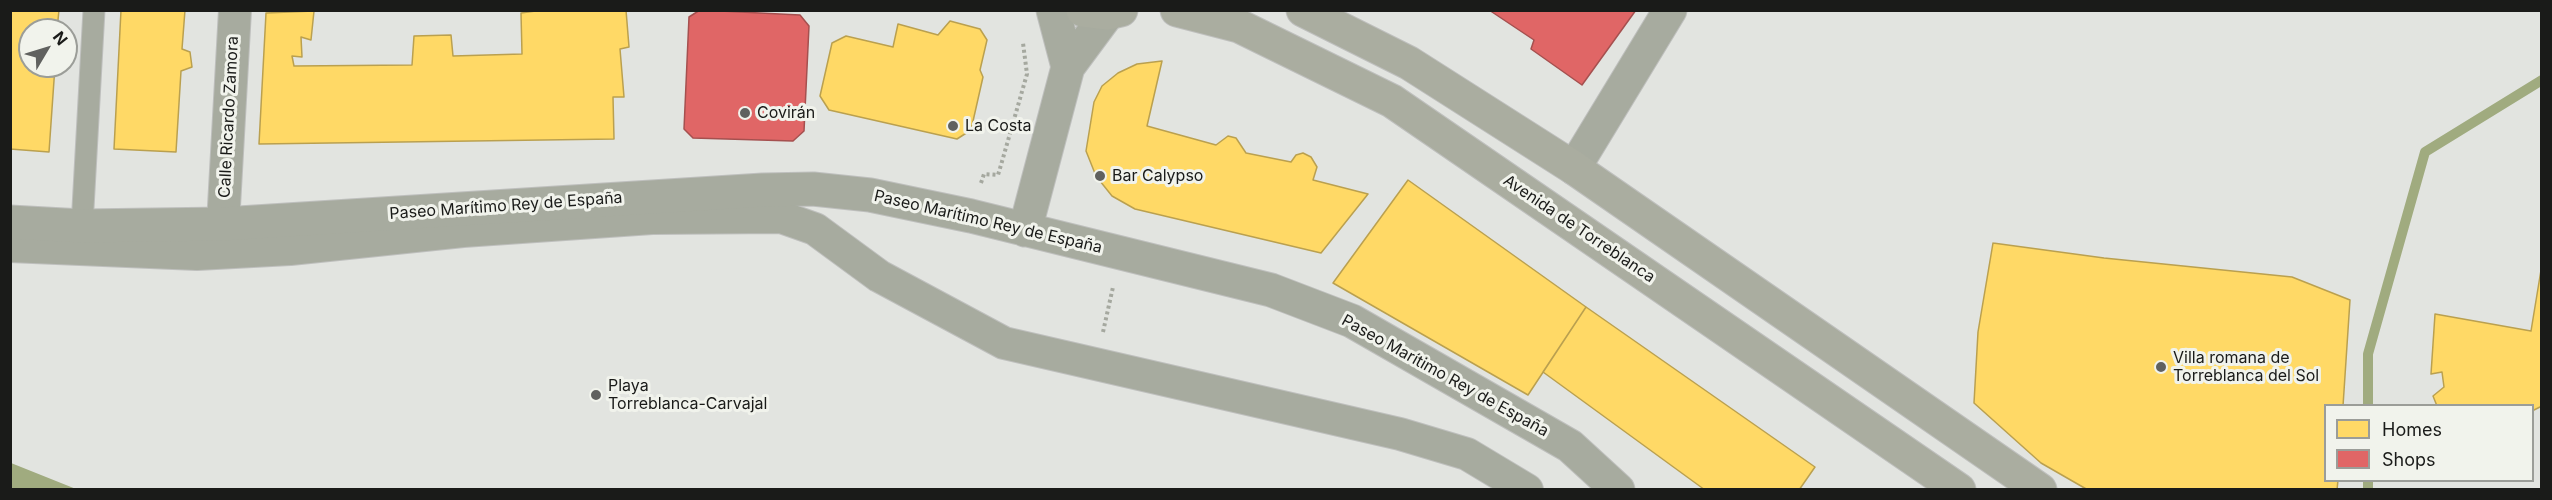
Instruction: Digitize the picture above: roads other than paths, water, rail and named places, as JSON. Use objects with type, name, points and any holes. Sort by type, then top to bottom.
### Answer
[{"type":"main road","name":"Avenida de Torreblanca","points":[[1177,10],[1239,26],[1392,101],[1959,489]]},
{"type":"main road","points":[[1303,10],[1409,63],[1574,168],[2040,489]]},
{"type":"street","name":"Calle Ricardo Zamora","points":[[223,225],[235,10]]},
{"type":"street","points":[[1053,10],[1068,67]]},
{"type":"street","points":[[1574,168],[1670,10]]},
{"type":"street","points":[[1025,230],[1068,67],[1104,12]]},
{"type":"street","name":"Paseo Marítimo Rey de España","points":[[10,222],[82,226],[223,225],[763,190],[813,189],[870,195],[971,216],[1271,290],[1352,321],[1570,446],[1618,489]]},
{"type":"street","points":[[10,246],[196,254],[290,249],[464,231],[652,218],[781,217],[815,229],[879,276],[1004,343],[1400,434],[1467,454],[1527,489]]},
{"type":"street","points":[[1538,489],[1543,489]]},
{"type":"lane","points":[[82,226],[94,10]]},
{"type":"waterway","points":[[2368,404],[2368,354],[2425,152],[2542,80]]},
{"type":"waterway","points":[[2368,482],[2368,490]]},
{"type":"place","name":"Covirán","points":[[745,113]]},
{"type":"place","name":"La Costa","points":[[953,126]]},
{"type":"place","name":"Bar Calypso","points":[[1100,176]]},
{"type":"place","name":"Villa romana de Torreblanca del Sol","points":[[2161,367]]},
{"type":"place","name":"Playa Torreblanca-Carvajal","points":[[596,395]]}]
